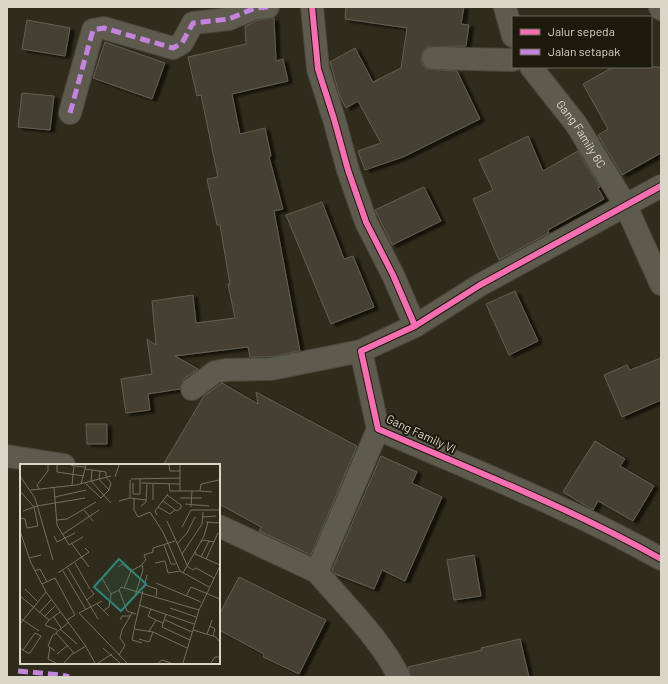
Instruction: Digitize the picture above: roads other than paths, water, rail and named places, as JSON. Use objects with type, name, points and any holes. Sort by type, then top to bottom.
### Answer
[{"type":"street","points":[[70,113],[93,30],[104,28],[173,48],[182,43],[193,23],[229,19],[255,8],[268,7]]},
{"type":"street","points":[[312,7],[318,69],[348,170],[366,222],[393,275],[415,326]]},
{"type":"street","points":[[505,7],[512,32]]},
{"type":"street","points":[[433,58],[512,60]]},
{"type":"street","name":"Gang Family 6C","points":[[532,68],[576,124],[626,206],[661,284]]},
{"type":"street","points":[[192,389],[210,375],[225,370],[271,369],[361,351],[415,326],[480,284],[661,186]]},
{"type":"street","name":"Gang Family VI","points":[[361,351],[378,429],[556,506],[661,558]]},
{"type":"street","points":[[317,572],[378,429]]},
{"type":"street","points":[[7,456],[60,464]]},
{"type":"street","points":[[220,526],[317,572],[371,636],[392,663],[399,677]]}]
